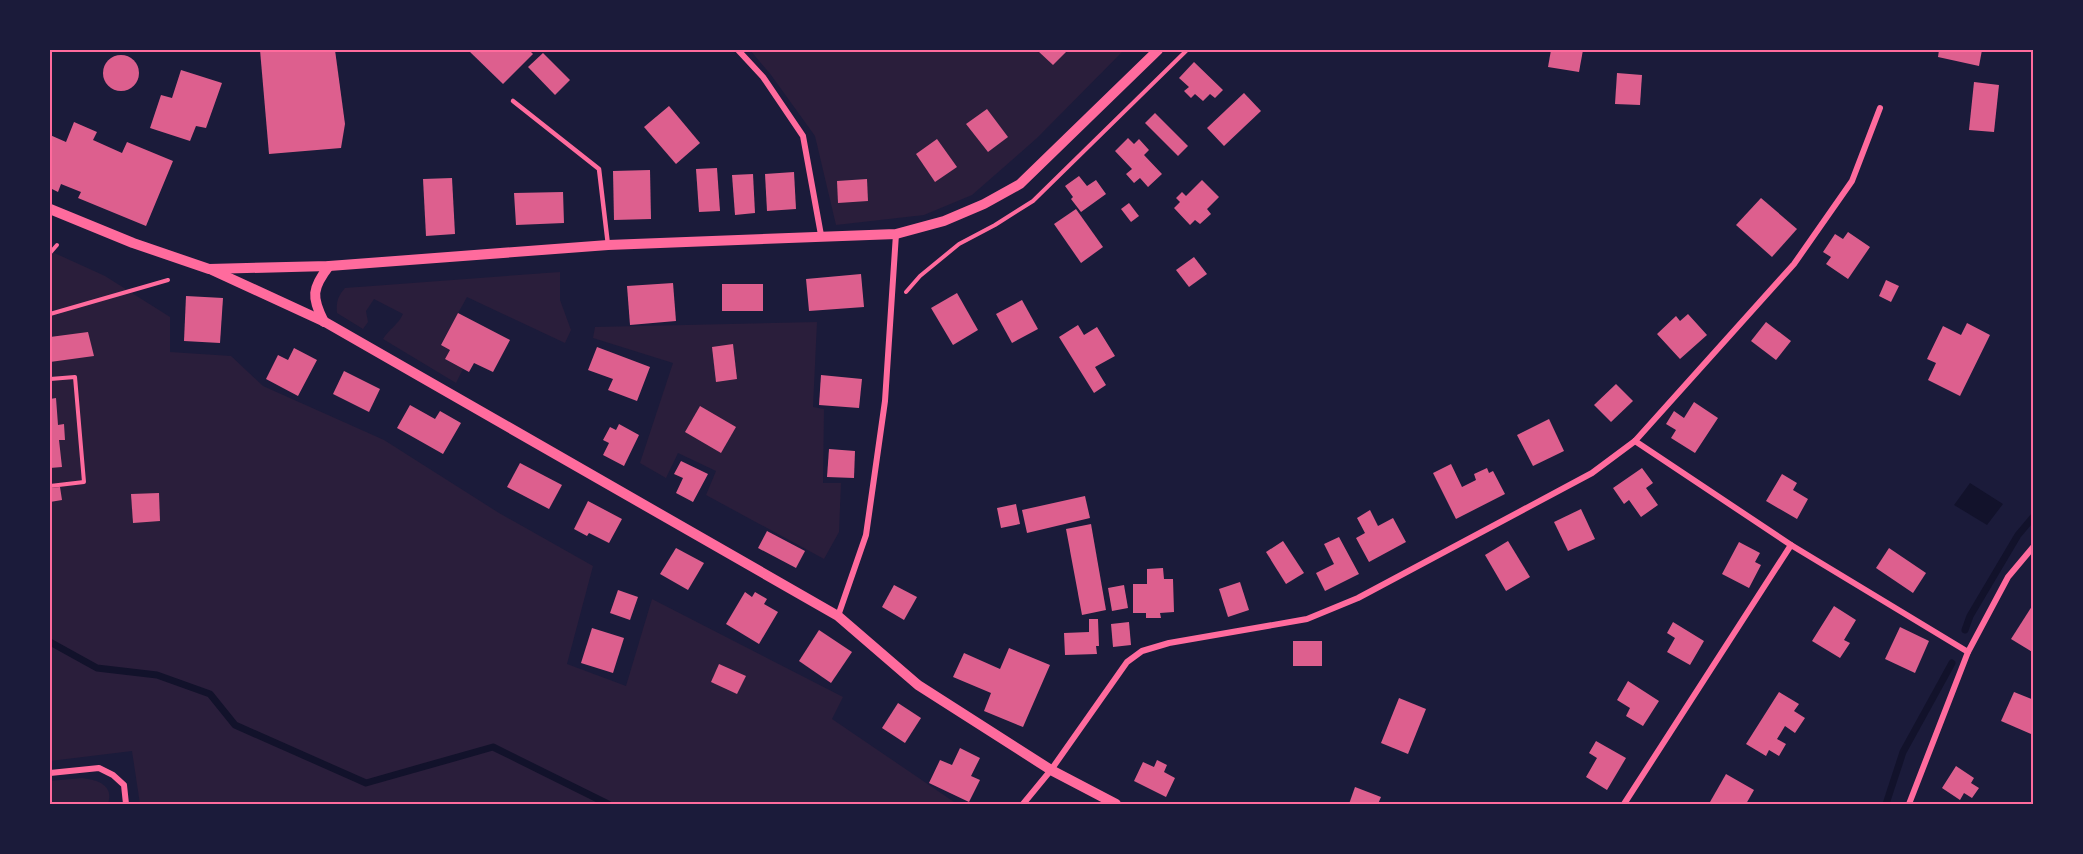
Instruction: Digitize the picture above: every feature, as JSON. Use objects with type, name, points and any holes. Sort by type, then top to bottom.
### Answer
[{"type":"street","points":[[738,50],[763,77],[803,136],[821,236]]},
{"type":"street","points":[[209,269],[330,267],[608,245],[896,234],[944,221],[984,204],[1020,184],[1158,50]]},
{"type":"street","points":[[1023,804],[1051,771],[1127,662],[1142,651],[1169,643],[1307,619],[1358,598],[1592,473],[1635,441],[1794,264],[1852,181],[1880,108]]},
{"type":"street","points":[[50,209],[133,243],[209,269],[325,322],[838,616],[918,684],[1051,771],[1116,804]]},
{"type":"street","points":[[838,616],[866,536],[885,401],[896,234]]},
{"type":"street","points":[[325,322],[316,307],[314,291],[320,278],[330,267]]},
{"type":"street","points":[[1635,441],[1791,545],[1968,652]]},
{"type":"street","points":[[1624,804],[1791,545]]},
{"type":"street","points":[[1909,804],[1968,652],[2008,577],[2034,546]]},
{"type":"street","points":[[50,773],[99,768],[113,775],[124,785],[126,804]]},
{"type":"lane","points":[[513,101],[599,169],[608,245]]},
{"type":"path","points":[[50,253],[57,245]]},
{"type":"path","points":[[50,314],[168,280]]},
{"type":"path","points":[[50,379],[75,377],[84,482],[50,486]]},
{"type":"shaded area","points":[[750,50],[1124,50],[1037,138],[972,195],[924,215],[836,225],[815,136]]},
{"type":"shaded area","points":[[50,251],[105,276],[170,317],[170,352],[231,356],[263,386],[384,440],[499,513],[593,566],[567,664],[626,686],[652,599],[843,697],[832,719],[957,804],[140,804],[132,751],[50,761]]},
{"type":"shaded area","points":[[560,272],[560,300],[571,330],[565,343],[467,297],[441,344],[450,350],[445,359],[463,369],[456,383],[383,339],[403,314],[374,299],[366,311],[368,322],[363,329],[337,313],[338,299],[345,288]]},
{"type":"shaded area","points":[[817,322],[813,407],[824,409],[823,483],[841,483],[839,532],[824,559],[706,495],[716,471],[678,453],[666,478],[640,463],[673,363],[593,338],[595,327]]},
{"type":"shaded area","points":[[1970,483],[2003,504],[1987,525],[1954,505]]},
{"type":"shaded area","points":[[82,778],[99,782],[107,788],[108,804],[50,804],[50,781]]},
{"type":"building","points":[[260,50],[335,50],[345,124],[341,148],[269,154]]},
{"type":"building","points":[[468,50],[529,50],[533,54],[503,84]]},
{"type":"building","points":[[1039,50],[1068,50],[1053,65]]},
{"type":"building","points":[[1551,50],[1583,50],[1579,72],[1548,67]]},
{"type":"building","points":[[1939,50],[1982,50],[1979,66],[1938,57]]},
{"type":"building","points":[[543,53],[570,80],[555,95],[528,67]]},
{"type":"building","points":[[121,55],[134,60],[139,73],[134,86],[121,91],[108,86],[103,73],[108,60]]},
{"type":"building","points":[[1194,62],[1223,90],[1215,98],[1210,94],[1203,101],[1195,94],[1191,98],[1184,91],[1189,87],[1179,78]]},
{"type":"building","points":[[181,70],[222,83],[206,128],[196,126],[190,141],[150,128],[161,95],[172,98]]},
{"type":"building","points":[[1617,73],[1642,75],[1640,105],[1615,104]]},
{"type":"building","points":[[1974,82],[1999,85],[1994,132],[1969,130]]},
{"type":"building","points":[[1244,93],[1261,111],[1224,146],[1207,128]]},
{"type":"building","points":[[669,106],[700,143],[676,164],[644,127]]},
{"type":"building","points":[[987,109],[1008,137],[988,152],[966,124]]},
{"type":"building","points":[[1155,113],[1188,146],[1178,156],[1145,123]]},
{"type":"building","points":[[74,122],[97,132],[93,140],[122,153],[127,142],[173,161],[146,226],[78,198],[81,192],[61,184],[58,192],[50,188],[50,135],[66,142]]},
{"type":"building","points":[[1128,138],[1134,144],[1139,139],[1149,150],[1144,155],[1162,174],[1148,187],[1140,178],[1134,183],[1126,174],[1132,169],[1115,151]]},
{"type":"building","points":[[937,139],[957,167],[935,182],[916,154]]},
{"type":"building","points":[[717,168],[720,211],[699,212],[696,169]]},
{"type":"building","points":[[650,170],[651,219],[614,220],[613,171]]},
{"type":"building","points":[[794,172],[796,209],[767,211],[765,174]]},
{"type":"building","points":[[753,174],[755,213],[735,215],[732,175]]},
{"type":"building","points":[[1079,176],[1087,186],[1096,180],[1106,194],[1081,212],[1065,186]]},
{"type":"building","points":[[452,178],[455,234],[426,236],[423,179]]},
{"type":"building","points":[[867,179],[868,201],[838,203],[837,181]]},
{"type":"building","points":[[1202,180],[1219,197],[1207,209],[1211,214],[1200,224],[1195,220],[1190,225],[1174,208],[1180,202],[1176,198],[1182,192],[1186,196]]},
{"type":"building","points":[[563,192],[564,223],[516,225],[514,193]]},
{"type":"building","points":[[1761,198],[1797,229],[1772,257],[1736,225]]},
{"type":"building","points":[[1129,203],[1139,216],[1131,222],[1121,209]]},
{"type":"building","points":[[1076,209],[1103,247],[1081,263],[1054,224]]},
{"type":"building","points":[[1848,232],[1870,247],[1848,279],[1826,264],[1831,257],[1823,252],[1835,234],[1843,239]]},
{"type":"building","points":[[1194,257],[1207,274],[1189,287],[1176,270]]},
{"type":"building","points":[[861,274],[864,307],[809,311],[806,279]]},
{"type":"building","points":[[1886,280],[1899,286],[1891,302],[1879,296]]},
{"type":"building","points":[[673,283],[676,321],[630,325],[627,286]]},
{"type":"building","points":[[722,284],[763,284],[763,311],[722,311]]},
{"type":"building","points":[[957,293],[978,330],[953,345],[931,308]]},
{"type":"building","points":[[186,296],[223,298],[220,343],[184,341]]},
{"type":"building","points":[[1022,300],[1038,329],[1012,343],[996,314]]},
{"type":"building","points":[[458,313],[510,340],[493,372],[474,363],[469,372],[445,359],[450,350],[441,345]]},
{"type":"building","points":[[1688,314],[1707,335],[1680,359],[1657,334],[1676,316],[1680,321]]},
{"type":"building","points":[[1766,322],[1791,341],[1776,360],[1751,341]]},
{"type":"building","points":[[1967,323],[1990,335],[1960,396],[1928,380],[1936,363],[1927,359],[1943,326],[1961,335]]},
{"type":"building","points":[[1078,325],[1084,335],[1097,327],[1115,356],[1095,367],[1106,385],[1094,393],[1059,337]]},
{"type":"building","points":[[88,332],[94,356],[50,362],[50,337]]},
{"type":"building","points":[[733,344],[737,379],[716,382],[712,347]]},
{"type":"building","points":[[597,347],[650,367],[637,401],[608,390],[613,379],[588,370]]},
{"type":"building","points":[[294,348],[317,360],[298,396],[266,379],[278,355],[288,360]]},
{"type":"building","points":[[344,371],[380,389],[369,412],[333,394]]},
{"type":"building","points":[[821,375],[862,379],[859,408],[819,405]]},
{"type":"building","points":[[1616,384],[1633,401],[1611,422],[1594,405]]},
{"type":"building","points":[[56,398],[58,425],[64,424],[65,440],[59,440],[62,467],[50,468],[50,399]]},
{"type":"building","points":[[1694,402],[1718,418],[1695,453],[1671,438],[1676,430],[1666,424],[1674,411],[1684,418]]},
{"type":"building","points":[[410,405],[435,419],[440,411],[461,423],[443,454],[397,428]]},
{"type":"building","points":[[700,406],[736,427],[721,453],[685,432]]},
{"type":"building","points":[[1549,419],[1564,451],[1533,466],[1517,435]]},
{"type":"building","points":[[619,424],[639,435],[624,466],[603,455],[609,443],[603,440],[610,427],[616,430]]},
{"type":"building","points":[[829,449],[855,451],[854,478],[827,477]]},
{"type":"building","points":[[681,461],[708,474],[693,502],[676,493],[683,478],[674,474]]},
{"type":"building","points":[[520,463],[562,485],[549,509],[507,487]]},
{"type":"building","points":[[1451,464],[1462,487],[1476,480],[1474,474],[1487,468],[1489,473],[1493,471],[1505,494],[1456,519],[1433,473]]},
{"type":"building","points":[[1642,468],[1653,483],[1646,488],[1658,505],[1641,517],[1629,500],[1624,504],[1613,488]]},
{"type":"building","points":[[1782,474],[1797,483],[1793,490],[1808,499],[1797,519],[1766,501]]},
{"type":"building","points":[[60,487],[62,500],[50,502],[50,488]]},
{"type":"building","points":[[159,493],[160,521],[133,523],[131,494]]},
{"type":"building","points":[[1085,496],[1090,518],[1027,533],[1022,510]]},
{"type":"building","points":[[588,501],[622,519],[609,543],[589,533],[587,536],[574,529]]},
{"type":"building","points":[[1016,504],[1020,524],[1001,528],[997,508]]},
{"type":"building","points":[[1581,509],[1595,539],[1568,551],[1554,522]]},
{"type":"building","points":[[1370,510],[1378,526],[1393,518],[1406,542],[1369,562],[1356,538],[1365,533],[1357,518]]},
{"type":"building","points":[[1091,524],[1106,610],[1082,615],[1066,529]]},
{"type":"building","points":[[767,531],[805,551],[796,568],[758,548]]},
{"type":"building","points":[[1339,537],[1359,574],[1325,591],[1316,573],[1334,564],[1324,544]]},
{"type":"building","points":[[1283,541],[1304,573],[1286,584],[1266,552]]},
{"type":"building","points":[[1508,541],[1530,577],[1506,591],[1485,555]]},
{"type":"building","points":[[1739,542],[1760,553],[1755,562],[1761,565],[1749,588],[1722,574]]},
{"type":"building","points":[[676,548],[704,563],[688,590],[660,574]]},
{"type":"building","points":[[1889,548],[1926,573],[1913,593],[1876,568]]},
{"type":"building","points":[[1163,568],[1164,579],[1173,579],[1174,612],[1160,613],[1161,618],[1146,618],[1146,613],[1133,613],[1133,584],[1147,584],[1147,569]]},
{"type":"building","points":[[1240,582],[1249,610],[1228,617],[1219,589]]},
{"type":"building","points":[[894,585],[917,597],[904,620],[882,607]]},
{"type":"building","points":[[1124,585],[1128,608],[1112,611],[1108,588]]},
{"type":"building","points":[[618,590],[638,597],[630,620],[610,613]]},
{"type":"building","points":[[745,592],[752,597],[755,592],[767,599],[764,604],[778,612],[759,644],[726,624]]},
{"type":"building","points":[[2034,603],[2034,653],[2011,639]]},
{"type":"building","points":[[1834,606],[1856,620],[1844,640],[1850,643],[1840,658],[1812,641]]},
{"type":"building","points":[[1089,619],[1098,619],[1097,654],[1065,655],[1064,633],[1089,632]]},
{"type":"building","points":[[1129,622],[1131,645],[1113,647],[1111,624]]},
{"type":"building","points":[[1673,622],[1704,641],[1690,665],[1667,652],[1675,638],[1667,633]]},
{"type":"building","points":[[1900,627],[1929,641],[1915,673],[1885,659]]},
{"type":"building","points":[[592,628],[624,638],[613,673],[581,663]]},
{"type":"building","points":[[819,630],[852,652],[831,683],[799,661]]},
{"type":"building","points":[[1293,641],[1322,641],[1322,666],[1293,666]]},
{"type":"building","points":[[1009,648],[1050,665],[1023,727],[984,711],[991,693],[953,677],[964,653],[1000,669]]},
{"type":"building","points":[[719,664],[746,676],[737,694],[711,682]]},
{"type":"building","points":[[1628,681],[1659,701],[1643,726],[1626,716],[1630,708],[1617,700]]},
{"type":"building","points":[[1779,692],[1799,704],[1794,711],[1805,718],[1795,733],[1785,726],[1777,739],[1786,744],[1779,756],[1769,750],[1766,756],[1746,744]]},
{"type":"building","points":[[2014,692],[2034,700],[2034,729],[2031,734],[2001,721]]},
{"type":"building","points":[[1399,698],[1426,709],[1408,754],[1381,743]]},
{"type":"building","points":[[898,703],[921,718],[905,743],[882,728]]},
{"type":"building","points":[[1596,741],[1626,758],[1607,790],[1586,777],[1597,758],[1589,753]]},
{"type":"building","points":[[960,748],[980,758],[971,776],[980,780],[969,802],[929,783],[940,760],[952,765]]},
{"type":"building","points":[[1157,760],[1167,765],[1164,772],[1175,778],[1166,797],[1134,781],[1143,762],[1154,767]]},
{"type":"building","points":[[1956,766],[1974,778],[1971,783],[1979,788],[1972,798],[1964,793],[1960,800],[1942,788]]},
{"type":"building","points":[[1726,774],[1754,790],[1746,804],[1710,802]]},
{"type":"building","points":[[1355,787],[1381,797],[1378,804],[1349,804]]},
{"type":"waterway","points":[[1965,630],[1970,616],[2018,535],[2034,516]]},
{"type":"waterway","points":[[50,642],[97,668],[157,675],[210,694],[235,725],[366,783],[493,747],[608,804]]},
{"type":"waterway","points":[[1886,804],[1903,752],[1952,663]]}]
